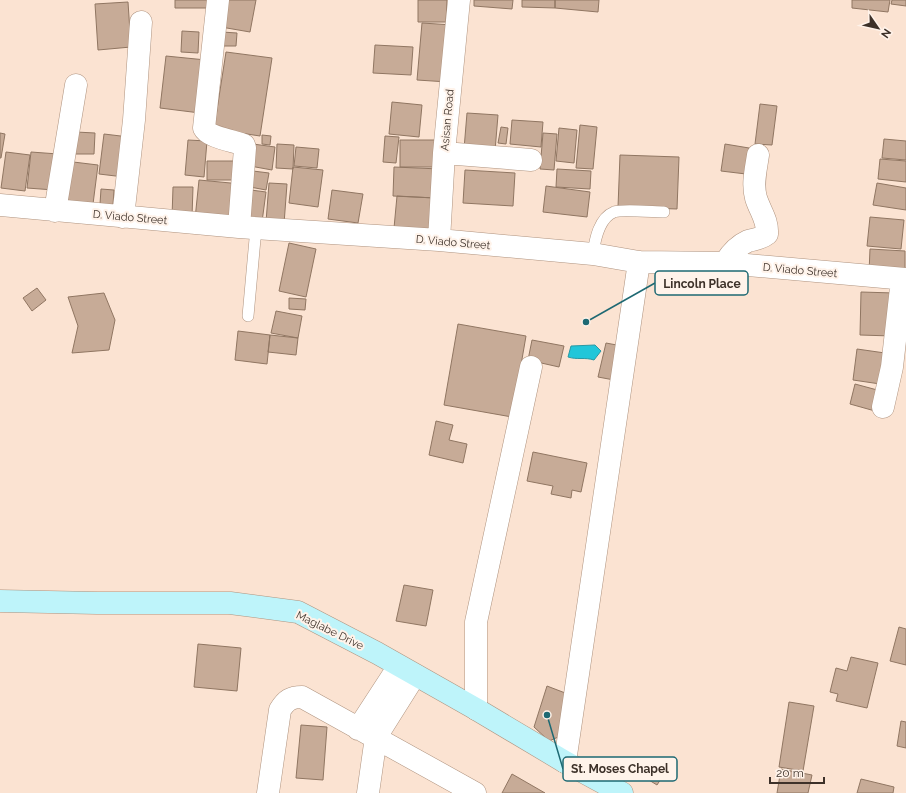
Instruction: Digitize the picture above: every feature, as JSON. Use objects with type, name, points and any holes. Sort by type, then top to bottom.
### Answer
[{"type":"main road","name":"Maglabe Drive","points":[[0,601],[230,603],[298,612],[407,670],[565,762],[622,793]]},
{"type":"street","points":[[218,0],[204,128],[206,132],[244,145],[248,228]]},
{"type":"street","name":"Asisan Road","points":[[439,240],[444,153],[459,0]]},
{"type":"street","points":[[123,217],[134,120],[141,22]]},
{"type":"street","points":[[55,211],[76,85]]},
{"type":"street","points":[[444,153],[531,160]]},
{"type":"street","points":[[725,263],[732,251],[740,245],[761,238],[767,234],[766,223],[756,198],[754,178],[758,155]]},
{"type":"street","name":"D. Viado Street","points":[[0,205],[248,228],[439,240],[593,254],[639,262],[725,263],[904,279]]},
{"type":"street","points":[[565,762],[639,262]]},
{"type":"street","points":[[884,407],[892,367],[904,279]]},
{"type":"street","points":[[476,709],[476,622],[531,367]]},
{"type":"street","points":[[368,793],[367,733],[407,670]]},
{"type":"street","points":[[268,793],[280,710],[285,702],[293,697],[302,697],[475,793]]},
{"type":"lane","points":[[593,254],[594,245],[604,218],[615,211],[664,212]]},
{"type":"lane","points":[[248,228],[248,316]]},
{"type":"water","points":[[595,345],[601,351],[594,360],[568,357],[571,346]]},
{"type":"building","points":[[175,0],[209,0],[209,8],[175,8]]},
{"type":"building","points":[[226,0],[256,0],[250,32],[221,27]]},
{"type":"building","points":[[418,0],[447,0],[446,22],[418,22]]},
{"type":"building","points":[[474,0],[513,0],[512,9],[474,6]]},
{"type":"building","points":[[522,0],[555,0],[555,8],[522,7]]},
{"type":"building","points":[[555,0],[599,0],[598,12],[555,8]]},
{"type":"building","points":[[852,0],[890,0],[888,12],[852,8]]},
{"type":"building","points":[[892,0],[906,0],[906,6],[891,4]]},
{"type":"building","points":[[128,2],[131,47],[98,50],[95,4]]},
{"type":"building","points":[[422,23],[453,25],[448,82],[417,80]]},
{"type":"building","points":[[182,31],[199,32],[198,53],[181,52]]},
{"type":"building","points":[[222,32],[237,33],[236,46],[221,46]]},
{"type":"building","points":[[375,45],[413,47],[411,75],[373,73]]},
{"type":"building","points":[[226,52],[272,58],[260,136],[214,129]]},
{"type":"building","points":[[166,56],[206,60],[200,113],[160,108]]},
{"type":"building","points":[[392,102],[422,105],[419,137],[389,134]]},
{"type":"building","points":[[760,104],[777,106],[772,145],[755,144]]},
{"type":"building","points":[[467,113],[498,115],[495,151],[464,149]]},
{"type":"building","points":[[512,120],[543,122],[541,147],[510,144]]},
{"type":"building","points":[[580,125],[597,127],[593,169],[576,168]]},
{"type":"building","points":[[501,127],[508,128],[506,144],[498,143]]},
{"type":"building","points":[[559,128],[577,130],[574,163],[556,161]]},
{"type":"building","points":[[76,132],[95,133],[94,154],[75,154]]},
{"type":"building","points":[[0,133],[5,134],[1,158],[0,158]]},
{"type":"building","points":[[543,133],[557,134],[554,170],[540,169]]},
{"type":"building","points":[[104,134],[129,137],[124,177],[99,174]]},
{"type":"building","points":[[262,135],[271,136],[270,145],[262,144]]},
{"type":"building","points":[[385,136],[399,137],[396,163],[383,162]]},
{"type":"building","points":[[884,139],[906,141],[906,160],[882,158]]},
{"type":"building","points":[[188,140],[207,141],[204,177],[185,175]]},
{"type":"building","points":[[400,140],[440,140],[439,167],[400,167]]},
{"type":"building","points":[[253,144],[275,147],[272,170],[250,166]]},
{"type":"building","points":[[277,144],[294,145],[293,169],[276,168]]},
{"type":"building","points":[[725,144],[749,148],[746,174],[721,171]]},
{"type":"building","points":[[296,147],[319,149],[317,168],[294,166]]},
{"type":"building","points":[[6,152],[30,155],[25,191],[1,188]]},
{"type":"building","points":[[31,152],[58,154],[54,190],[27,188]]},
{"type":"building","points":[[620,155],[679,157],[677,209],[618,207]]},
{"type":"building","points":[[880,159],[906,161],[906,182],[878,179]]},
{"type":"building","points":[[65,161],[98,165],[93,204],[60,200]]},
{"type":"building","points":[[207,161],[243,161],[242,180],[207,180]]},
{"type":"building","points":[[293,167],[323,170],[318,207],[289,203]]},
{"type":"building","points":[[394,167],[440,169],[435,198],[393,196]]},
{"type":"building","points":[[557,169],[591,171],[590,189],[556,187]]},
{"type":"building","points":[[465,170],[515,173],[513,206],[463,203]]},
{"type":"building","points":[[253,171],[269,173],[266,190],[250,187]]},
{"type":"building","points":[[199,180],[241,184],[237,223],[195,219]]},
{"type":"building","points":[[269,183],[287,184],[284,224],[266,222]]},
{"type":"building","points":[[877,183],[906,188],[906,210],[873,205]]},
{"type":"building","points":[[546,186],[590,192],[587,217],[543,212]]},
{"type":"building","points":[[173,187],[193,187],[192,217],[172,217]]},
{"type":"building","points":[[101,189],[114,190],[113,205],[100,204]]},
{"type":"building","points":[[251,190],[266,192],[262,222],[247,220]]},
{"type":"building","points":[[332,190],[363,194],[358,223],[328,219]]},
{"type":"building","points":[[397,196],[435,198],[433,231],[394,228]]},
{"type":"building","points":[[870,217],[904,220],[901,249],[867,246]]},
{"type":"building","points":[[289,243],[316,249],[306,297],[279,291]]},
{"type":"building","points":[[870,249],[905,251],[905,275],[869,273]]},
{"type":"building","points":[[37,288],[46,300],[32,311],[23,298]]},
{"type":"building","points":[[861,292],[894,293],[892,336],[860,335]]},
{"type":"building","points":[[104,293],[115,320],[109,350],[72,353],[78,326],[68,297]]},
{"type":"building","points":[[289,298],[306,299],[305,310],[289,309]]},
{"type":"building","points":[[276,311],[302,316],[298,338],[271,333]]},
{"type":"building","points":[[458,324],[526,336],[512,417],[444,405]]},
{"type":"building","points":[[238,331],[270,335],[267,364],[235,360]]},
{"type":"building","points":[[270,335],[298,338],[296,355],[268,352]]},
{"type":"building","points":[[532,340],[564,346],[559,367],[528,360]]},
{"type":"building","points":[[606,343],[622,346],[614,380],[598,377]]},
{"type":"building","points":[[857,349],[892,354],[887,385],[853,380]]},
{"type":"building","points":[[855,384],[881,391],[875,411],[850,404]]},
{"type":"building","points":[[436,421],[453,425],[449,440],[467,444],[463,463],[429,455]]},
{"type":"building","points":[[533,452],[587,463],[581,492],[572,490],[571,498],[551,494],[553,486],[527,481]]},
{"type":"building","points":[[404,585],[433,590],[426,626],[396,621]]},
{"type":"building","points":[[899,627],[906,629],[906,665],[890,661]]},
{"type":"building","points":[[198,644],[241,648],[237,691],[194,687]]},
{"type":"building","points":[[851,657],[878,663],[867,708],[836,701],[838,694],[830,692],[836,668],[847,671]]},
{"type":"building","points":[[547,686],[573,696],[563,735],[549,741],[534,727]]},
{"type":"building","points":[[789,702],[814,706],[803,771],[779,767]]},
{"type":"building","points":[[901,721],[906,722],[906,748],[897,746]]},
{"type":"building","points":[[301,725],[327,727],[323,780],[296,778]]},
{"type":"building","points":[[653,763],[666,771],[657,785],[644,777]]},
{"type":"building","points":[[781,769],[812,775],[808,793],[777,793]]},
{"type":"building","points":[[512,774],[545,793],[502,793]]},
{"type":"building","points":[[861,779],[894,787],[893,793],[857,793]]},
{"type":"place","name":"Lincoln Place","points":[[586,322]]},
{"type":"place","name":"St. Moses Chapel","points":[[547,715]]}]
